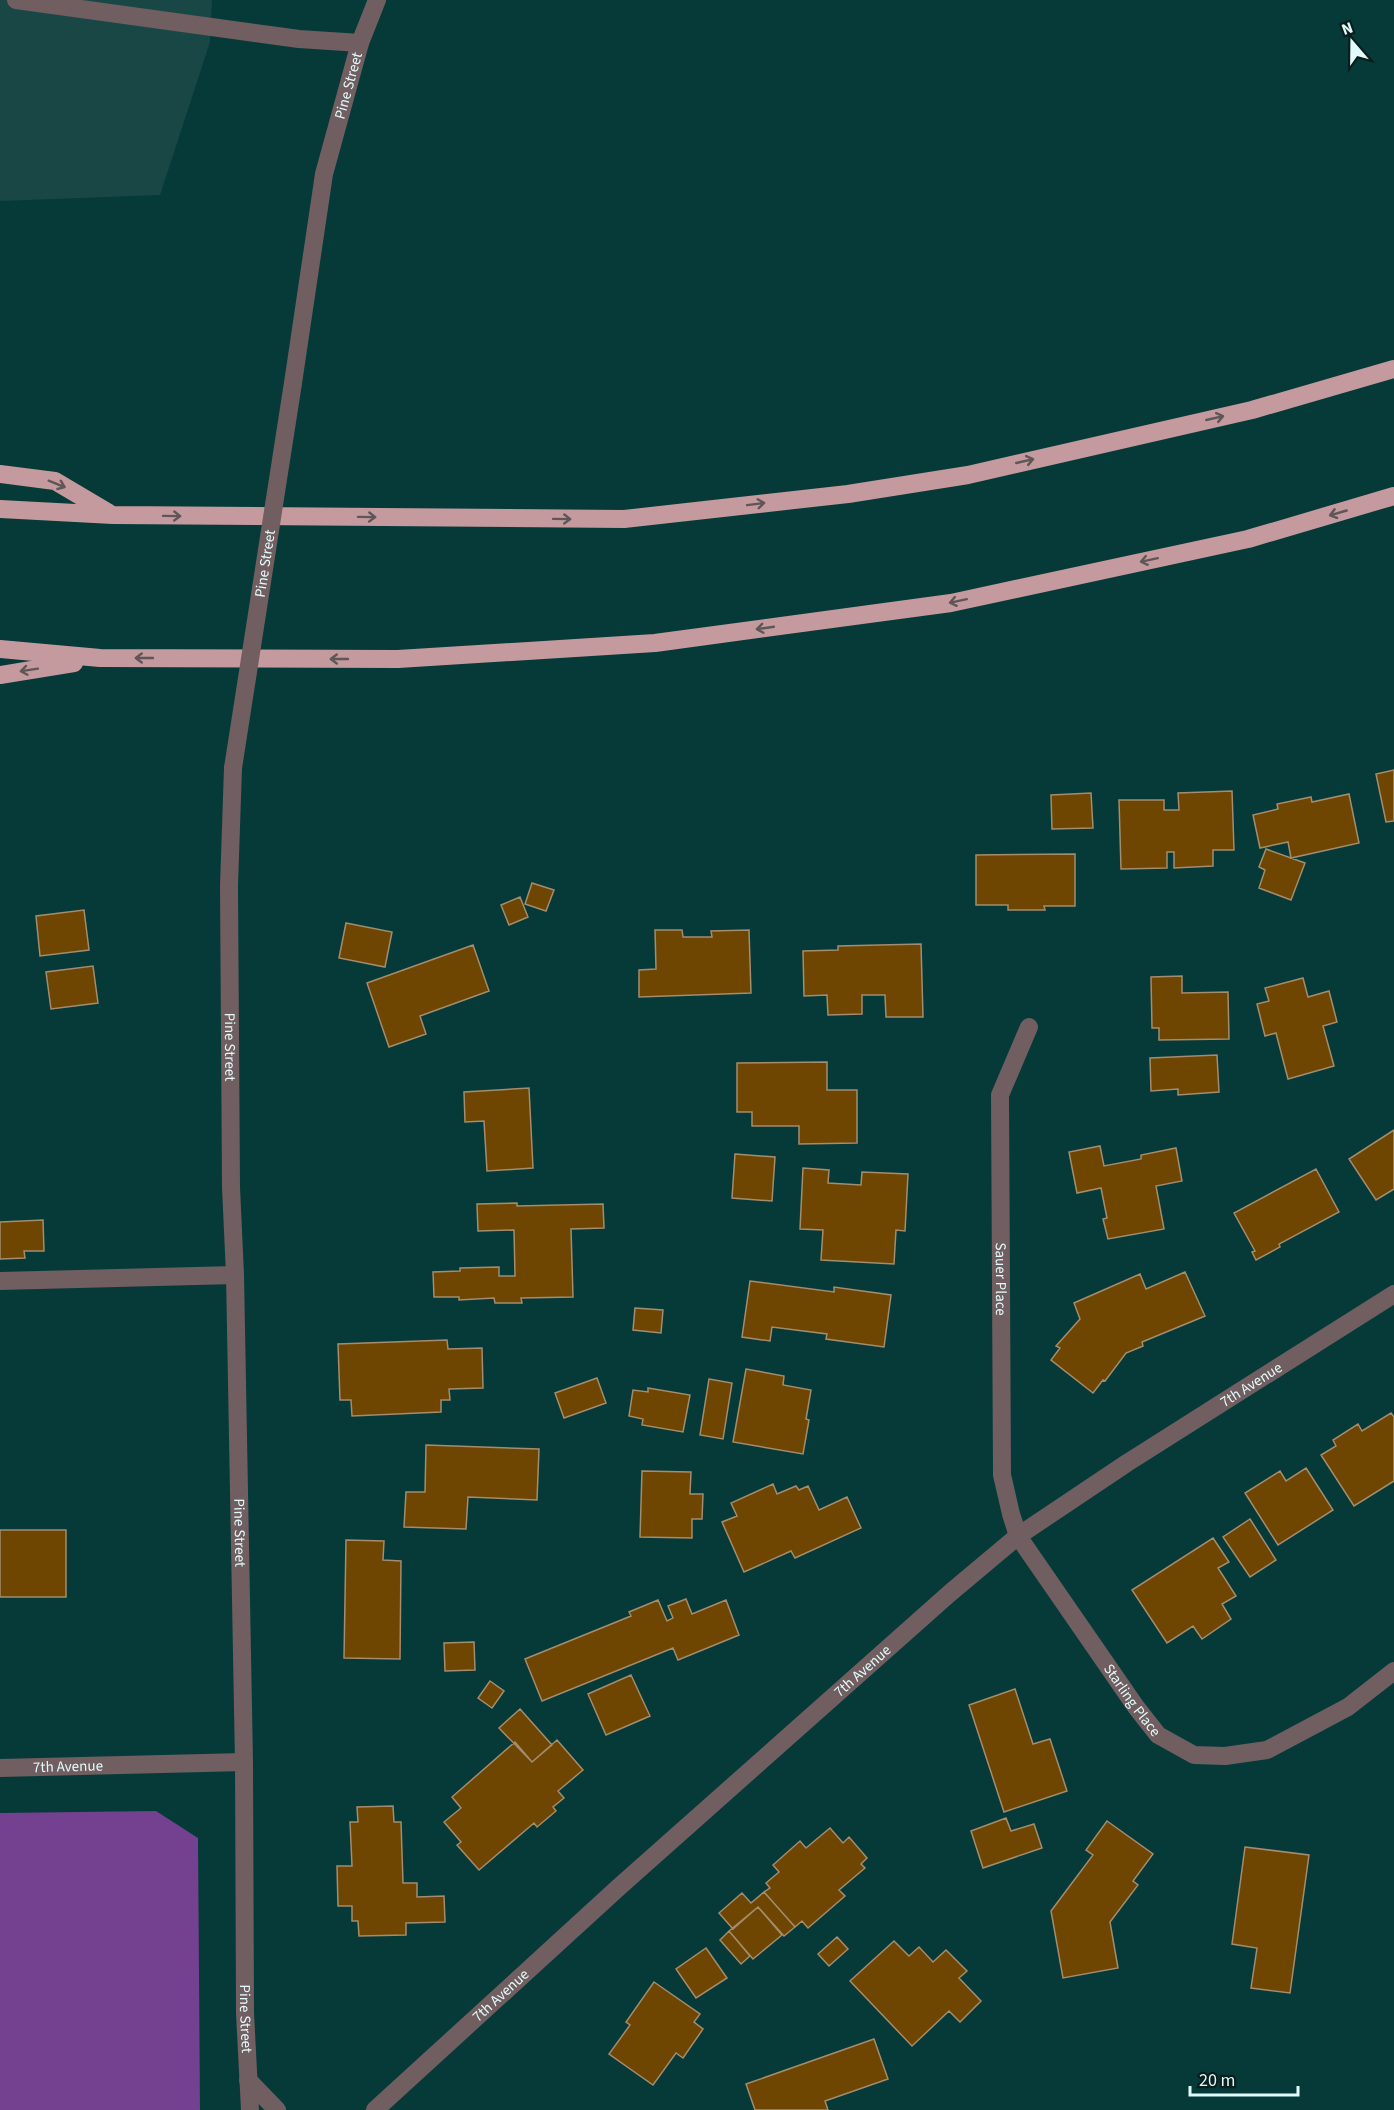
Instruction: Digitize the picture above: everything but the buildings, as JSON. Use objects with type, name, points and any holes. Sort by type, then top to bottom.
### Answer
[{"type":"highway","points":[[0,509],[113,515],[624,519],[848,494],[968,474],[1252,410],[1394,369]]},
{"type":"highway","points":[[0,474],[55,481],[113,515]]},
{"type":"highway","points":[[0,649],[100,658],[398,659],[655,643],[951,603],[1248,539],[1394,496]]},
{"type":"highway","points":[[0,675],[100,658]]},
{"type":"street","points":[[16,0],[299,39],[360,43]]},
{"type":"street","name":"Pine Street","points":[[250,2110],[245,2013],[244,1762],[235,1275],[231,1187],[229,898],[233,768],[324,174],[360,43],[377,0]]},
{"type":"street","name":"Sauer Place","points":[[1018,1536],[1002,1475],[1000,1095],[1029,1027]]},
{"type":"street","points":[[0,1281],[235,1275]]},
{"type":"street","name":"7th Avenue","points":[[375,2110],[619,1887],[950,1593],[1018,1536],[1126,1463],[1394,1294]]},
{"type":"street","name":"Starling Place","points":[[1018,1536],[1136,1707],[1158,1735],[1194,1755],[1225,1756],[1267,1750],[1348,1707],[1394,1671]]},
{"type":"street","name":"7th Avenue","points":[[0,1768],[244,1762]]},
{"type":"street","points":[[248,2080],[277,2110]]},
{"type":"shaded area","points":[[0,0],[212,0],[210,42],[160,195],[0,201]]},
{"type":"shaded area","points":[[156,1811],[198,1838],[200,2110],[0,2110],[0,1813]]}]
